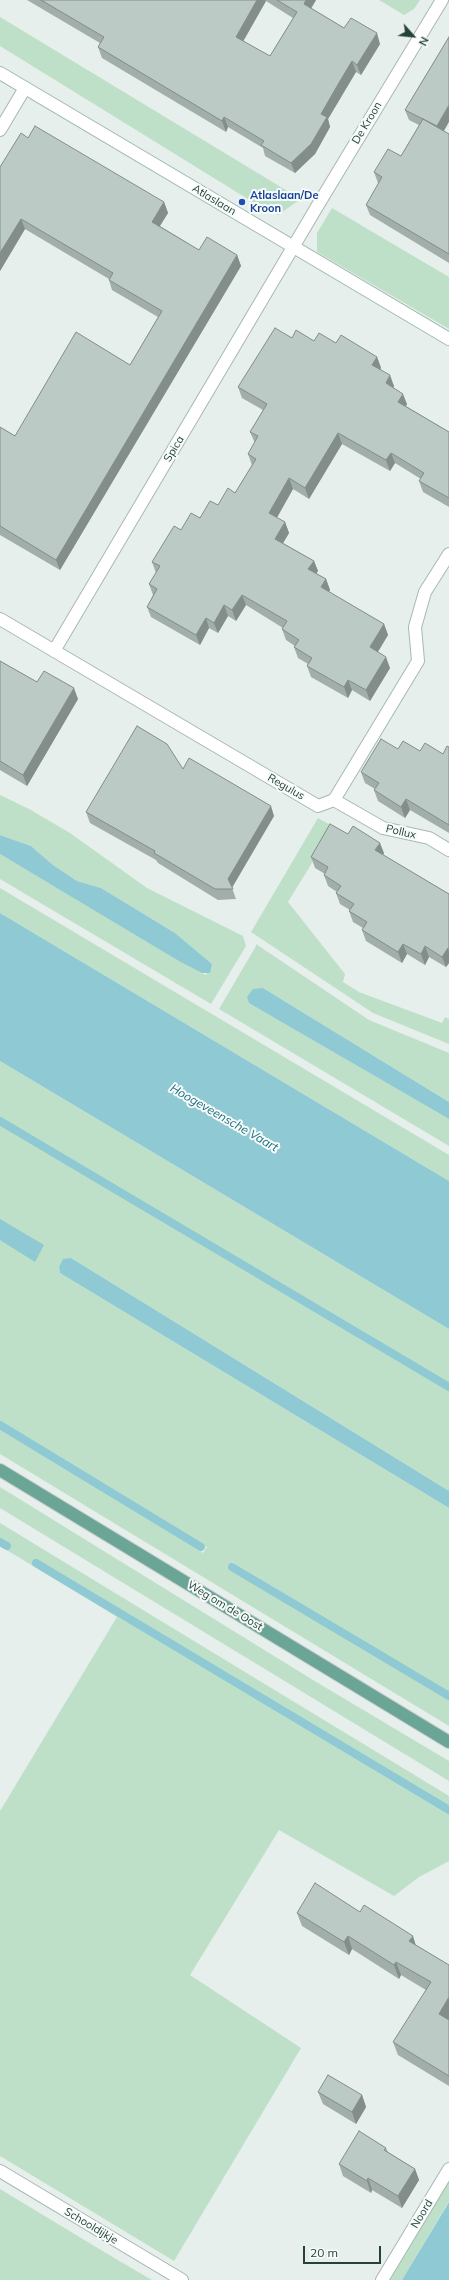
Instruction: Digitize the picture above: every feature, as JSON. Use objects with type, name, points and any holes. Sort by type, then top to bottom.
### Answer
[{"type":"main road","name":"Weg om de Oost","points":[[0,1470],[449,1742]]},
{"type":"street","name":"De Kroon","points":[[293,247],[442,0]]},
{"type":"street","name":"Atlaslaan","points":[[0,73],[449,339]]},
{"type":"street","points":[[0,130],[26,88]]},
{"type":"street","name":"Spica","points":[[54,651],[293,247]]},
{"type":"street","points":[[334,800],[418,661],[415,627],[425,592],[449,554]]},
{"type":"street","name":"Regulus","points":[[0,619],[318,806],[334,800]]},
{"type":"street","name":"Pollux","points":[[334,800],[383,828],[430,838],[449,850]]},
{"type":"street","name":"Noord","points":[[382,2280],[449,2169]]},
{"type":"street","name":"Schooldijkje","points":[[0,2171],[182,2280]]},
{"type":"green space","points":[[379,0],[420,0],[414,9],[404,15]]},
{"type":"green space","points":[[0,17],[299,198],[298,201],[278,215],[264,209],[0,46]]},
{"type":"green space","points":[[332,208],[449,277],[449,329],[317,252],[317,233]]},
{"type":"green space","points":[[0,795],[29,809],[70,833],[147,888],[243,936],[246,946],[211,1004],[0,879],[0,854],[202,973],[206,975],[212,964],[175,933],[101,888],[77,881],[53,865],[31,846],[0,835]]},
{"type":"green space","points":[[318,818],[334,827],[288,902],[345,974],[343,982],[359,992],[442,1023],[445,1017],[449,1019],[449,1044],[373,1013],[251,932]]},
{"type":"green space","points":[[0,888],[449,1155],[449,1181],[0,913]]},
{"type":"green space","points":[[256,944],[369,1020],[449,1053],[449,1102],[263,988],[247,997],[250,1003],[449,1119],[449,1146],[219,1009]]},
{"type":"green space","points":[[0,1061],[449,1329],[449,1491],[71,1258],[59,1267],[60,1273],[449,1508],[449,1693],[232,1562],[228,1568],[449,1700],[449,1726],[0,1454],[0,1428],[203,1553],[207,1547],[0,1421]]},
{"type":"green space","points":[[0,1487],[313,1680],[449,1761],[449,1781],[0,1508]]},
{"type":"green space","points":[[0,1523],[449,1796],[449,1861],[419,1877],[394,1896],[279,1830],[190,1975],[301,2048],[174,2261],[0,2156],[0,1811],[117,1617],[0,1546]]},
{"type":"green space","points":[[449,2181],[449,2201],[402,2280],[390,2280]]},
{"type":"green space","points":[[0,2189],[106,2253],[152,2280],[0,2280]]},
{"type":"water","points":[[0,835],[31,846],[53,865],[77,881],[101,888],[175,933],[212,964],[210,973],[202,973],[179,961],[0,854]]},
{"type":"water","name":"Hoogeveensche Vaart","points":[[0,913],[449,1181],[449,1329],[0,1061]]},
{"type":"water","points":[[263,988],[449,1102],[449,1119],[249,1003],[247,997],[253,989]]},
{"type":"water","points":[[0,1219],[44,1245],[35,1262],[0,1240]]},
{"type":"water","points":[[71,1258],[449,1491],[449,1508],[60,1273],[59,1267],[63,1259]]},
{"type":"water","points":[[449,2202],[449,2280],[402,2280]]},
{"type":"building","points":[[41,0],[257,0],[236,37],[270,56],[297,12],[277,0],[306,0],[304,4],[344,28],[351,18],[377,33],[357,65],[352,61],[340,81],[321,114],[327,117],[311,144],[291,163],[261,145],[264,141],[224,117],[222,121],[98,47],[104,37]]},
{"type":"building","points":[[449,37],[449,105],[437,126],[405,110]]},
{"type":"building","points":[[423,119],[449,134],[449,254],[366,205],[382,177],[374,172],[388,149],[401,156]]},
{"type":"building","points":[[35,126],[164,202],[152,222],[199,250],[207,237],[237,255],[56,560],[0,526],[0,427],[15,436],[76,332],[130,365],[162,311],[109,280],[113,273],[21,219],[0,253],[0,167],[21,133],[28,138]]},
{"type":"building","points":[[275,328],[292,338],[296,330],[314,341],[319,333],[336,343],[341,335],[377,357],[372,365],[390,375],[386,383],[403,394],[398,402],[449,432],[449,498],[419,481],[424,473],[391,453],[386,460],[338,433],[305,488],[289,478],[269,513],[285,522],[275,539],[314,561],[308,569],[326,579],[321,587],[384,624],[370,647],[386,657],[366,690],[348,680],[344,687],[307,666],[312,658],[294,647],[299,640],[282,629],[287,621],[242,595],[232,610],[224,605],[214,623],[206,618],[196,635],[147,607],[157,589],[149,584],[160,566],[152,562],[174,526],[181,530],[191,513],[200,518],[210,501],[218,505],[228,488],[235,493],[256,459],[248,454],[258,436],[250,432],[267,404],[238,387]]},
{"type":"building","points":[[0,661],[37,682],[44,671],[74,688],[23,775],[0,761]]},
{"type":"building","points":[[137,726],[167,744],[183,769],[189,758],[271,806],[228,879],[233,889],[215,889],[154,853],[155,851],[86,812]]},
{"type":"building","points":[[381,739],[398,749],[403,741],[420,751],[425,743],[443,754],[447,746],[449,747],[449,825],[406,799],[401,807],[374,790],[379,783],[361,772]]},
{"type":"building","points":[[330,824],[348,834],[353,826],[380,843],[375,850],[449,894],[449,949],[448,948],[442,957],[425,946],[421,954],[403,944],[398,952],[362,930],[367,922],[349,911],[354,904],[336,893],[341,886],[324,875],[328,867],[311,857]]},
{"type":"building","points":[[315,1883],[360,1912],[364,1905],[413,1936],[409,1941],[449,1965],[449,1997],[439,2014],[449,2020],[449,2076],[393,2042],[431,1982],[396,1962],[394,1965],[348,1936],[344,1942],[297,1913]]},
{"type":"building","points":[[328,2075],[362,2095],[352,2112],[318,2092]]},
{"type":"building","points":[[359,2131],[386,2148],[384,2150],[415,2169],[398,2196],[368,2178],[367,2181],[339,2164]]},
{"type":"waterway","points":[[0,1121],[449,1387]]},
{"type":"waterway","points":[[0,1425],[201,1547]]},
{"type":"waterway","points":[[0,1542],[7,1546]]},
{"type":"waterway","points":[[36,1563],[449,1810]]},
{"type":"waterway","points":[[232,1567],[449,1696]]},
{"type":"place","name":"Atlaslaan/De Kroon","points":[[242,202]]}]
